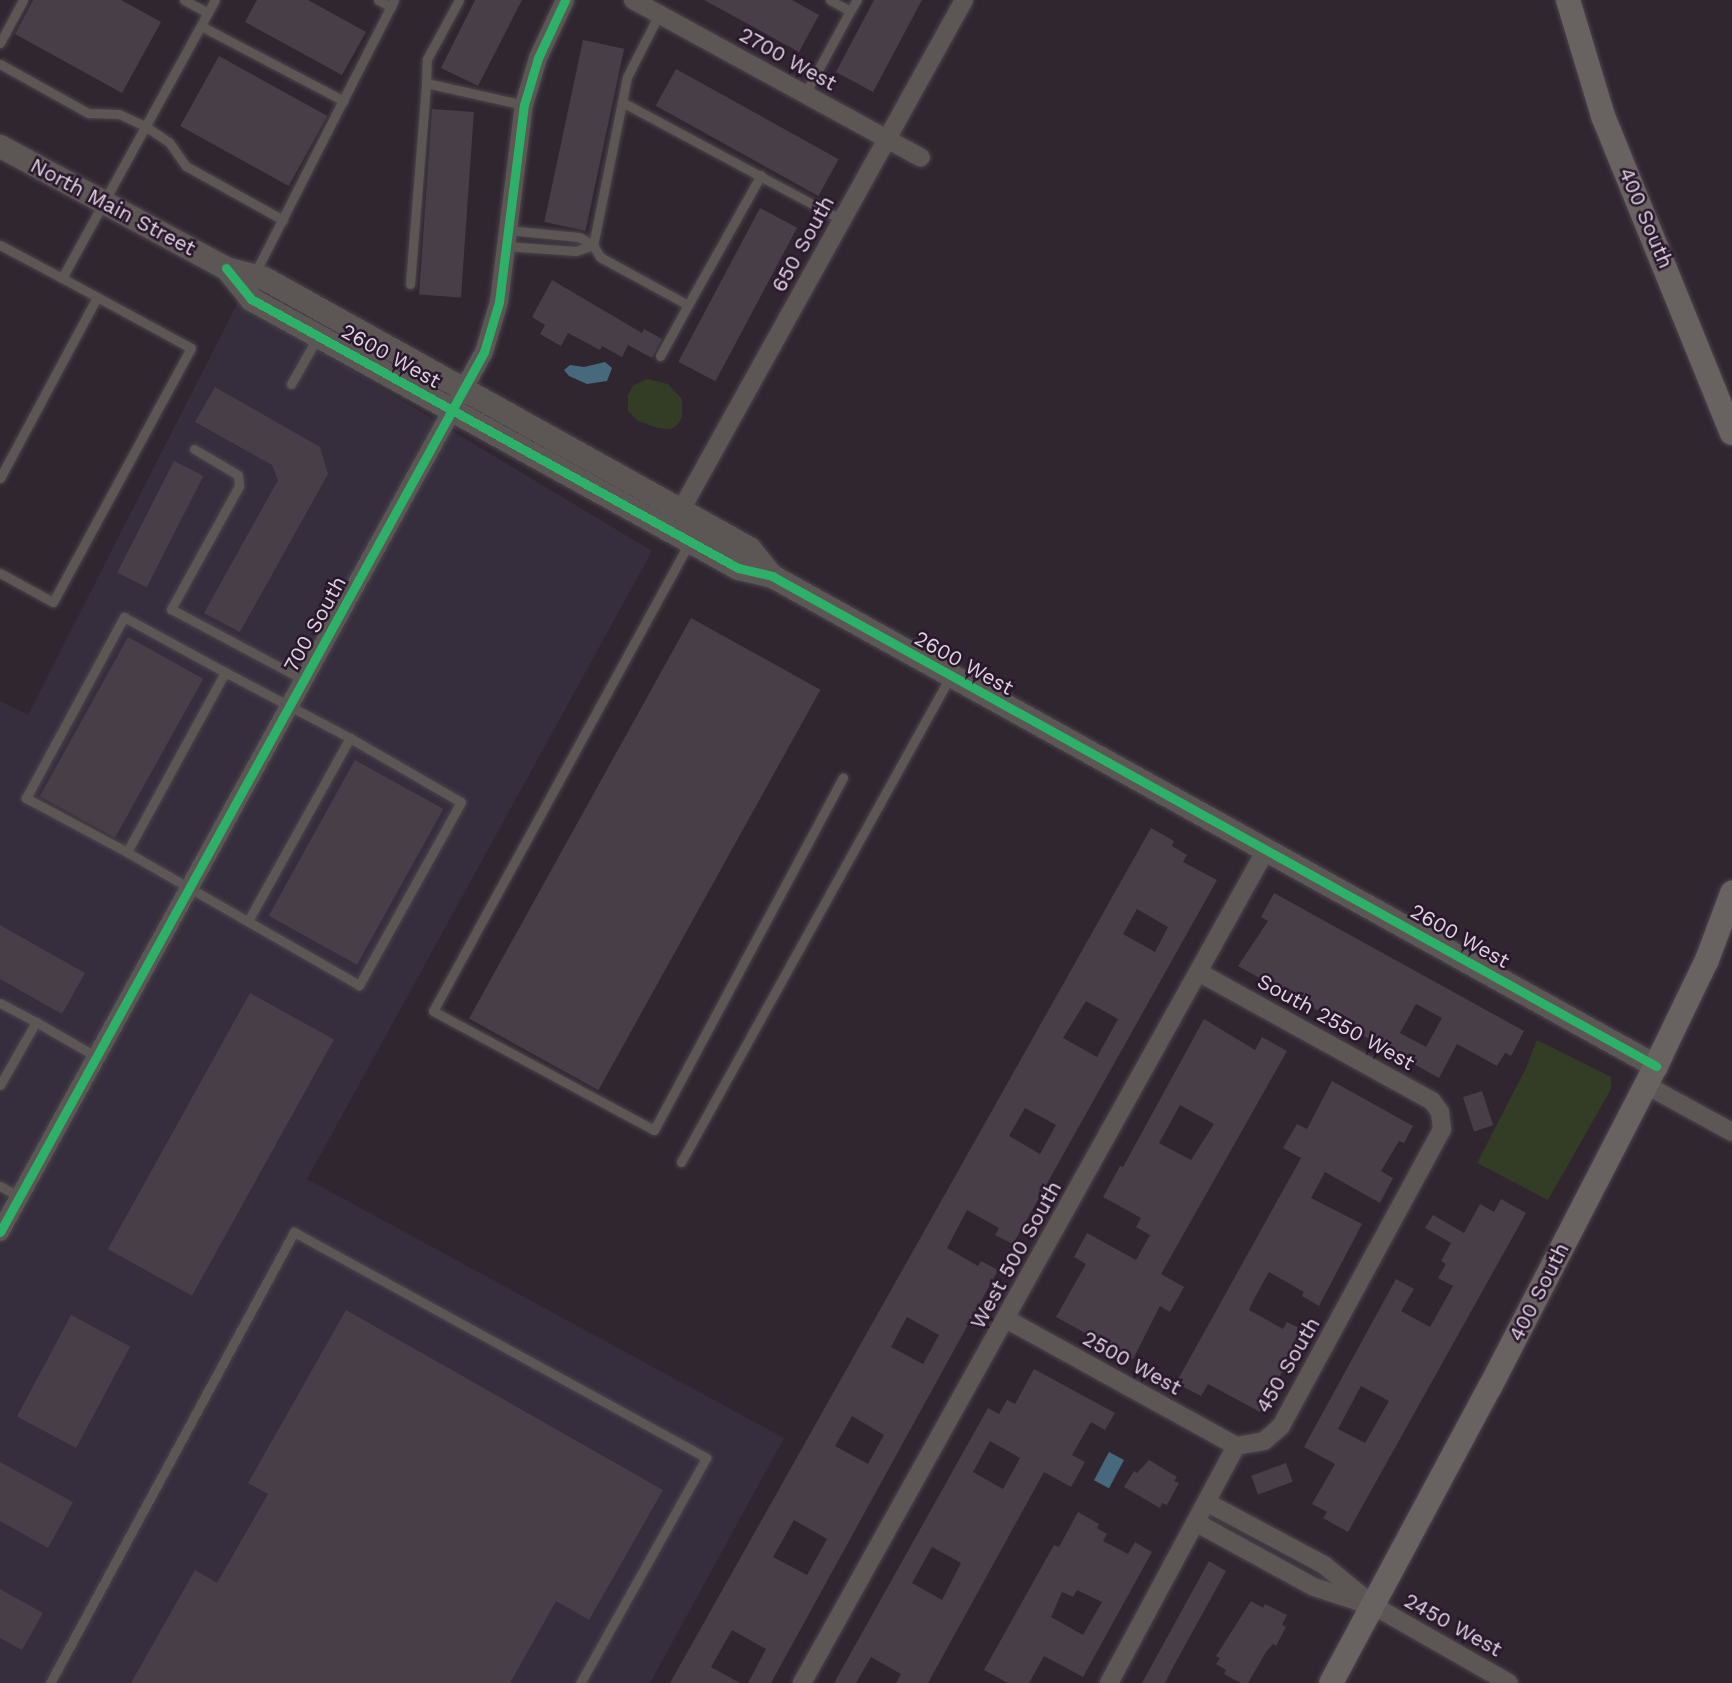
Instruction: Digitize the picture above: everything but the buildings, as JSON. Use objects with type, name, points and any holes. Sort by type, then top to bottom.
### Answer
[{"type":"main road","name":"400 South","points":[[1568,0],[1603,116],[1732,433]]},
{"type":"main road","name":"400 South","points":[[1331,1683],[1374,1606],[1651,1075],[1707,960],[1732,893]]},
{"type":"street","name":"700 South","points":[[0,1232],[484,352],[495,320],[524,105],[538,58],[565,0]]},
{"type":"street","name":"2700 West","points":[[633,0],[921,158]]},
{"type":"street","name":"650 South","points":[[681,510],[964,0]]},
{"type":"street","name":"North Main Street","points":[[0,146],[226,268],[259,276]]},
{"type":"street","name":"North Main Street","points":[[226,268],[251,299]]},
{"type":"street","name":"2600 West","points":[[259,276],[749,548],[772,576]]},
{"type":"street","name":"2600 West","points":[[251,299],[689,542],[738,568],[772,576],[1267,848],[1651,1075],[1732,1132]]},
{"type":"street","name":"West 500 South","points":[[802,1683],[1200,973],[1267,848]]},
{"type":"street","name":"South 2550 West","points":[[1200,973],[1432,1101],[1442,1118]]},
{"type":"street","name":"450 South","points":[[1236,1446],[1264,1441],[1281,1426],[1437,1143],[1442,1118]]},
{"type":"street","name":"2500 West","points":[[1006,1319],[1236,1446]]},
{"type":"street","points":[[1109,1683],[1208,1503],[1236,1446]]},
{"type":"street","points":[[1208,1503],[1324,1565],[1374,1606]]},
{"type":"street","points":[[1197,1523],[1314,1587],[1374,1606]]},
{"type":"street","name":"2450 West","points":[[1374,1606],[1509,1683]]},
{"type":"lane","points":[[0,43],[23,0]]},
{"type":"lane","points":[[184,0],[208,13]]},
{"type":"lane","points":[[62,278],[215,0]]},
{"type":"lane","points":[[259,276],[283,220],[393,3],[378,0]]},
{"type":"lane","points":[[410,284],[427,60],[458,0]]},
{"type":"lane","points":[[830,0],[850,11]]},
{"type":"lane","points":[[804,94],[857,0]]},
{"type":"lane","points":[[593,245],[627,77],[659,14]]},
{"type":"lane","points":[[201,26],[344,101]]},
{"type":"lane","points":[[0,65],[88,113],[119,114],[145,126],[169,142],[186,166],[283,220]]},
{"type":"lane","points":[[426,83],[524,105]]},
{"type":"lane","points":[[622,102],[842,220]]},
{"type":"lane","points":[[660,356],[761,175]]},
{"type":"lane","points":[[506,238],[579,237],[593,245],[600,257],[688,305]]},
{"type":"lane","points":[[506,238],[576,251],[593,245]]},
{"type":"lane","points":[[0,245],[191,348],[53,602],[0,573]]},
{"type":"lane","points":[[0,478],[97,297]]},
{"type":"lane","points":[[291,384],[318,336]]},
{"type":"lane","points":[[194,449],[238,475],[239,486],[171,609],[304,680]]},
{"type":"lane","points":[[689,542],[433,1011],[654,1130],[843,778]]},
{"type":"lane","points":[[124,617],[289,707],[350,738],[461,802],[359,985],[190,887],[26,798],[124,617]]},
{"type":"lane","points":[[127,852],[225,672]]},
{"type":"lane","points":[[681,1162],[951,676]]},
{"type":"lane","points":[[248,921],[350,738]]},
{"type":"lane","points":[[0,1003],[97,1056]]},
{"type":"lane","points":[[0,1085],[36,1022]]},
{"type":"lane","points":[[0,1185],[20,1197]]},
{"type":"lane","points":[[50,1683],[294,1232],[706,1458],[580,1683]]},
{"type":"lane","points":[[1268,1561],[1279,1541]]},
{"type":"shaded area","points":[[238,302],[652,551],[307,1179],[784,1438],[650,1683],[0,1683],[0,701],[28,715]]},
{"type":"green space","points":[[647,379],[668,384],[682,399],[682,418],[676,426],[670,429],[658,428],[638,421],[628,411],[628,395],[633,386]]},
{"type":"green space","points":[[1537,1040],[1611,1077],[1611,1089],[1548,1200],[1477,1163],[1526,1068]]},
{"type":"water","points":[[605,362],[612,368],[607,381],[587,384],[569,376],[564,370],[570,365],[584,367]]},
{"type":"water","points":[[1109,1452],[1124,1460],[1109,1488],[1094,1480]]},
{"type":"cycle path","points":[[0,1232],[484,352],[499,302],[524,105],[538,58],[565,0]]},
{"type":"cycle path","points":[[226,268],[251,299],[738,568],[772,576],[1656,1066]]}]
